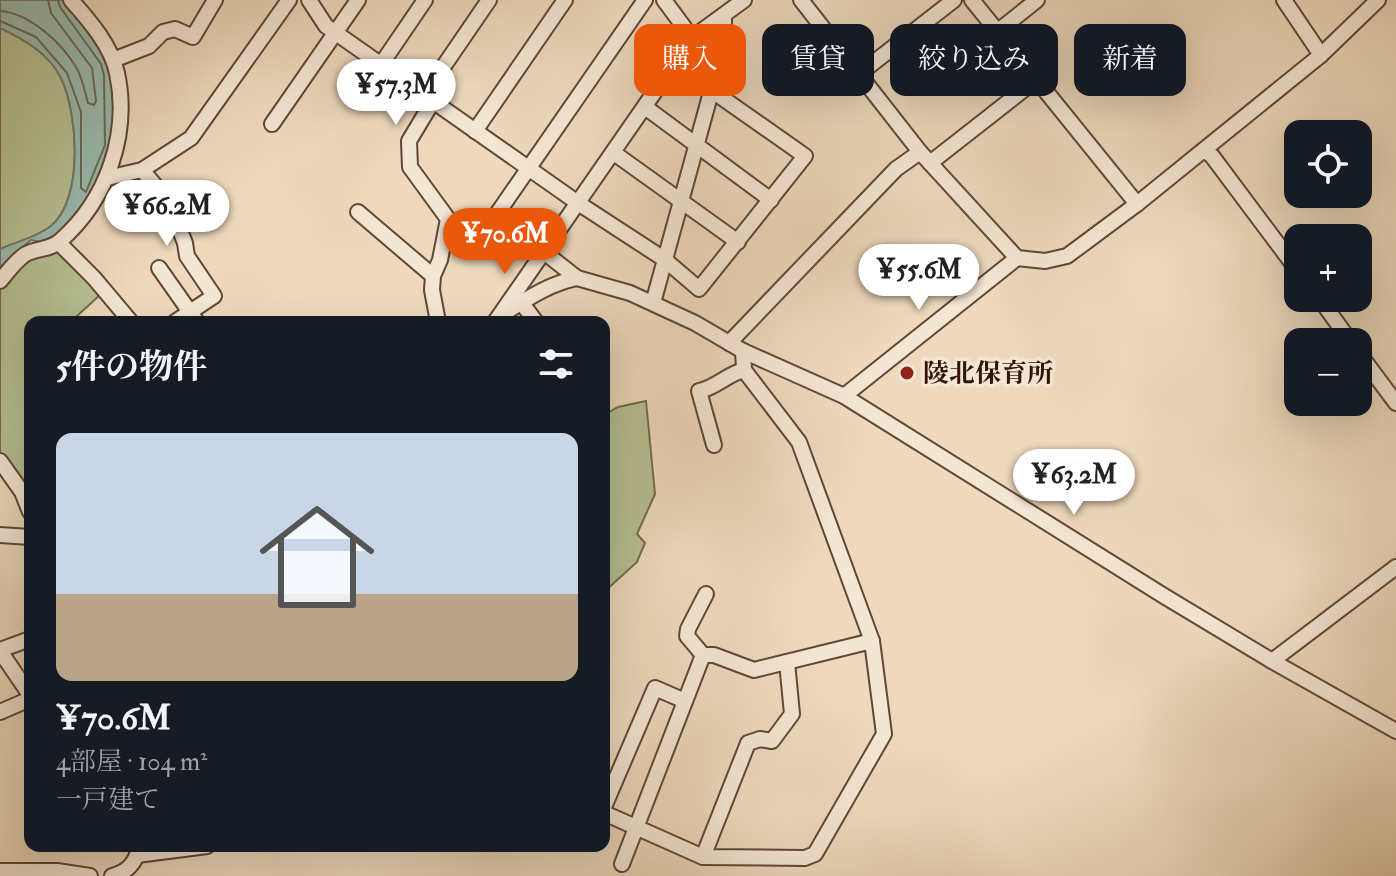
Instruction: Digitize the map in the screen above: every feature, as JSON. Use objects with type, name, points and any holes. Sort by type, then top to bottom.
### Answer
[{"type":"street","points":[[0,281],[26,254],[59,243],[90,208],[107,178],[117,146],[117,73],[113,60],[102,40],[71,0]]},
{"type":"street","points":[[113,60],[149,46],[163,32],[175,29],[193,37],[215,0]]},
{"type":"street","points":[[107,178],[142,170],[191,138],[289,0]]},
{"type":"street","points":[[309,0],[326,26],[335,33],[578,203],[664,259],[699,289],[805,156],[720,96]]},
{"type":"street","points":[[272,124],[358,0]]},
{"type":"street","points":[[380,66],[425,0]]},
{"type":"street","points":[[437,316],[433,276],[440,260],[448,219],[410,167],[409,141],[429,98],[489,0]]},
{"type":"street","points":[[475,131],[565,0]]},
{"type":"street","points":[[490,224],[645,0]]},
{"type":"street","points":[[664,0],[682,24]]},
{"type":"street","points":[[711,24],[744,0]]},
{"type":"street","points":[[801,0],[820,24]]},
{"type":"street","points":[[874,62],[954,0]]},
{"type":"street","points":[[972,0],[991,24]]},
{"type":"street","points":[[1007,24],[1037,0]]},
{"type":"street","points":[[1284,0],[1321,55]]},
{"type":"street","points":[[874,93],[925,157],[1017,258],[1045,261],[1067,256],[1137,204],[1321,55],[1378,0]]},
{"type":"street","points":[[724,15],[724,24]]},
{"type":"street","points":[[499,316],[652,96]]},
{"type":"street","points":[[653,303],[711,96]]},
{"type":"street","points":[[729,343],[896,169],[925,157],[1013,96]]},
{"type":"street","points":[[1049,96],[1137,204]]},
{"type":"street","points":[[645,107],[771,200]]},
{"type":"street","points":[[1204,150],[1212,156],[1284,252]]},
{"type":"street","points":[[614,153],[738,242]]},
{"type":"street","points":[[142,170],[160,191],[174,215],[187,256],[214,296],[194,316]]},
{"type":"street","points":[[358,212],[433,276]]},
{"type":"street","points":[[59,243],[126,316]]},
{"type":"street","points":[[544,252],[577,278],[653,303],[743,351],[844,396],[1272,661],[1396,731]]},
{"type":"street","points":[[844,396],[1017,258]]},
{"type":"street","points":[[159,268],[192,316]]},
{"type":"street","points":[[501,316],[554,283],[577,278]]},
{"type":"street","points":[[521,302],[532,316]]},
{"type":"street","points":[[610,813],[703,857],[805,858],[815,854],[884,734],[872,641],[799,442],[744,370],[743,351]]},
{"type":"street","points":[[714,445],[699,391],[709,389],[731,373],[744,370]]},
{"type":"street","points":[[1372,371],[1396,403]]},
{"type":"street","points":[[0,461],[24,497]]},
{"type":"street","points":[[0,535],[24,537]]},
{"type":"street","points":[[1272,661],[1396,567]]},
{"type":"street","points":[[706,594],[687,636],[703,655],[714,655],[754,670],[872,641]]},
{"type":"street","points":[[24,641],[0,650],[24,688]]},
{"type":"street","points":[[622,864],[703,655]]},
{"type":"street","points":[[703,857],[748,743],[760,739],[772,741],[792,714],[787,662]]},
{"type":"street","points":[[610,796],[655,688],[685,701]]},
{"type":"street","points":[[0,712],[24,700]]},
{"type":"street","points":[[112,876],[132,865],[137,852]]},
{"type":"street","points":[[0,871],[57,871],[90,876]]},
{"type":"green space","points":[[0,28],[35,48],[56,69],[67,93],[75,155],[69,196],[62,213],[46,230],[0,249]]},
{"type":"green space","points":[[57,251],[101,294],[77,316],[24,316],[24,491],[0,453],[0,285],[24,259]]},
{"type":"green space","points":[[646,401],[655,494],[637,534],[645,543],[637,562],[610,587],[610,412]]},
{"type":"water","points":[[0,0],[63,0],[109,61],[114,102],[113,146],[94,197],[59,233],[42,242],[31,240],[0,267],[0,249],[45,230],[62,213],[69,196],[75,155],[71,112],[61,78],[42,54],[0,28]]},
{"type":"place","name":"陵北保育所","points":[[907,373]]}]
